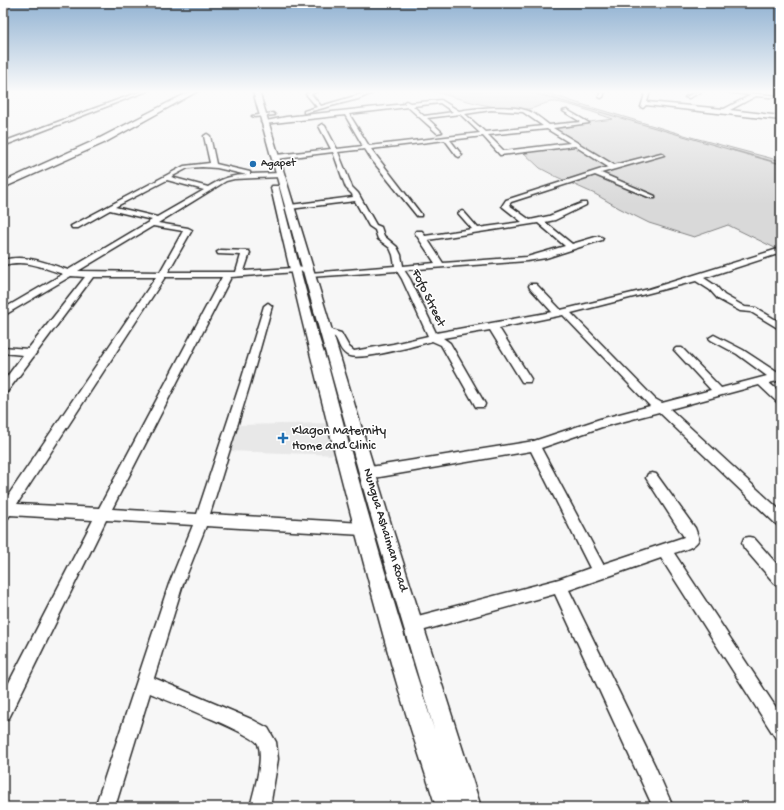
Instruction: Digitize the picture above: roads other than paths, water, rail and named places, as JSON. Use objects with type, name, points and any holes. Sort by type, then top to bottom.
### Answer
[{"type":"highway","points":[[3,177],[111,129]]},
{"type":"highway","points":[[3,185],[101,141],[124,129]]},
{"type":"main road","name":"Nungua Ashaiman Road","points":[[262,129],[271,175],[327,332],[385,534],[469,807]]},
{"type":"main road","name":"Nungua Ashaiman Road","points":[[264,129],[276,157],[271,175],[290,207],[305,272],[328,398],[363,529],[400,658],[448,807]]},
{"type":"street","points":[[3,144],[44,129]]},
{"type":"street","name":"Fofo Street","points":[[323,129],[335,151],[347,185],[355,193],[372,226],[378,229],[381,237],[393,247],[397,255],[400,270],[406,279],[432,337]]},
{"type":"street","points":[[355,129],[366,147],[419,215]]},
{"type":"street","points":[[436,129],[439,132]]},
{"type":"street","points":[[478,129],[500,152],[576,144]]},
{"type":"street","points":[[276,157],[540,129]]},
{"type":"street","points":[[550,129],[613,167]]},
{"type":"street","points":[[207,136],[213,165]]},
{"type":"street","points":[[446,138],[459,155]]},
{"type":"street","points":[[529,223],[505,206],[508,201],[613,167],[661,155]]},
{"type":"street","points":[[75,226],[192,166],[213,165],[271,175]]},
{"type":"street","points":[[595,173],[653,197]]},
{"type":"street","points":[[3,313],[209,189],[231,178],[271,175]]},
{"type":"street","points":[[167,178],[209,189]]},
{"type":"street","points":[[290,207],[357,199]]},
{"type":"street","points":[[441,266],[420,236],[540,221],[552,218],[584,204]]},
{"type":"street","points":[[5,512],[162,274],[188,230],[110,208]]},
{"type":"street","points":[[462,213],[476,230]]},
{"type":"street","points":[[540,221],[570,247]]},
{"type":"street","points":[[3,263],[11,260],[24,259],[70,273],[91,275],[234,274],[400,270],[527,259],[600,238]]},
{"type":"street","points":[[327,332],[335,332],[339,334],[347,351],[353,354],[391,348],[432,337],[562,314],[698,278],[781,250]]},
{"type":"street","points":[[3,712],[102,515],[246,253],[221,252]]},
{"type":"street","points":[[3,389],[91,275]]},
{"type":"street","points":[[698,278],[713,288],[721,297],[743,309],[753,310],[781,327]]},
{"type":"street","points":[[533,286],[639,391],[651,402],[662,408],[781,520]]},
{"type":"street","points":[[105,807],[176,584],[201,521],[245,384],[268,306]]},
{"type":"street","points":[[493,327],[526,379]]},
{"type":"street","points":[[432,337],[445,343],[480,404]]},
{"type":"street","points":[[714,338],[740,352],[778,377]]},
{"type":"street","points":[[3,350],[31,353]]},
{"type":"street","points":[[679,350],[720,392]]},
{"type":"street","points":[[368,472],[374,473],[534,446],[600,423],[778,377]]},
{"type":"street","points":[[762,382],[781,399]]},
{"type":"street","points":[[534,446],[600,572]]},
{"type":"street","points":[[414,625],[559,586],[688,542],[692,539],[690,532],[652,478]]},
{"type":"street","points":[[5,512],[102,515],[363,529]]},
{"type":"street","points":[[749,543],[781,580]]},
{"type":"street","points":[[664,550],[781,731]]},
{"type":"street","points":[[559,586],[663,807]]},
{"type":"street","points":[[145,683],[245,725],[262,734],[267,742],[269,759],[260,807]]},
{"type":"waterway","points":[[658,129],[735,151]]},
{"type":"waterway","points":[[732,150],[781,164]]},
{"type":"place","name":"Agapet","points":[[253,164]]},
{"type":"place","name":"Klagon Maternity Home and Clinic","points":[[283,438]]}]
